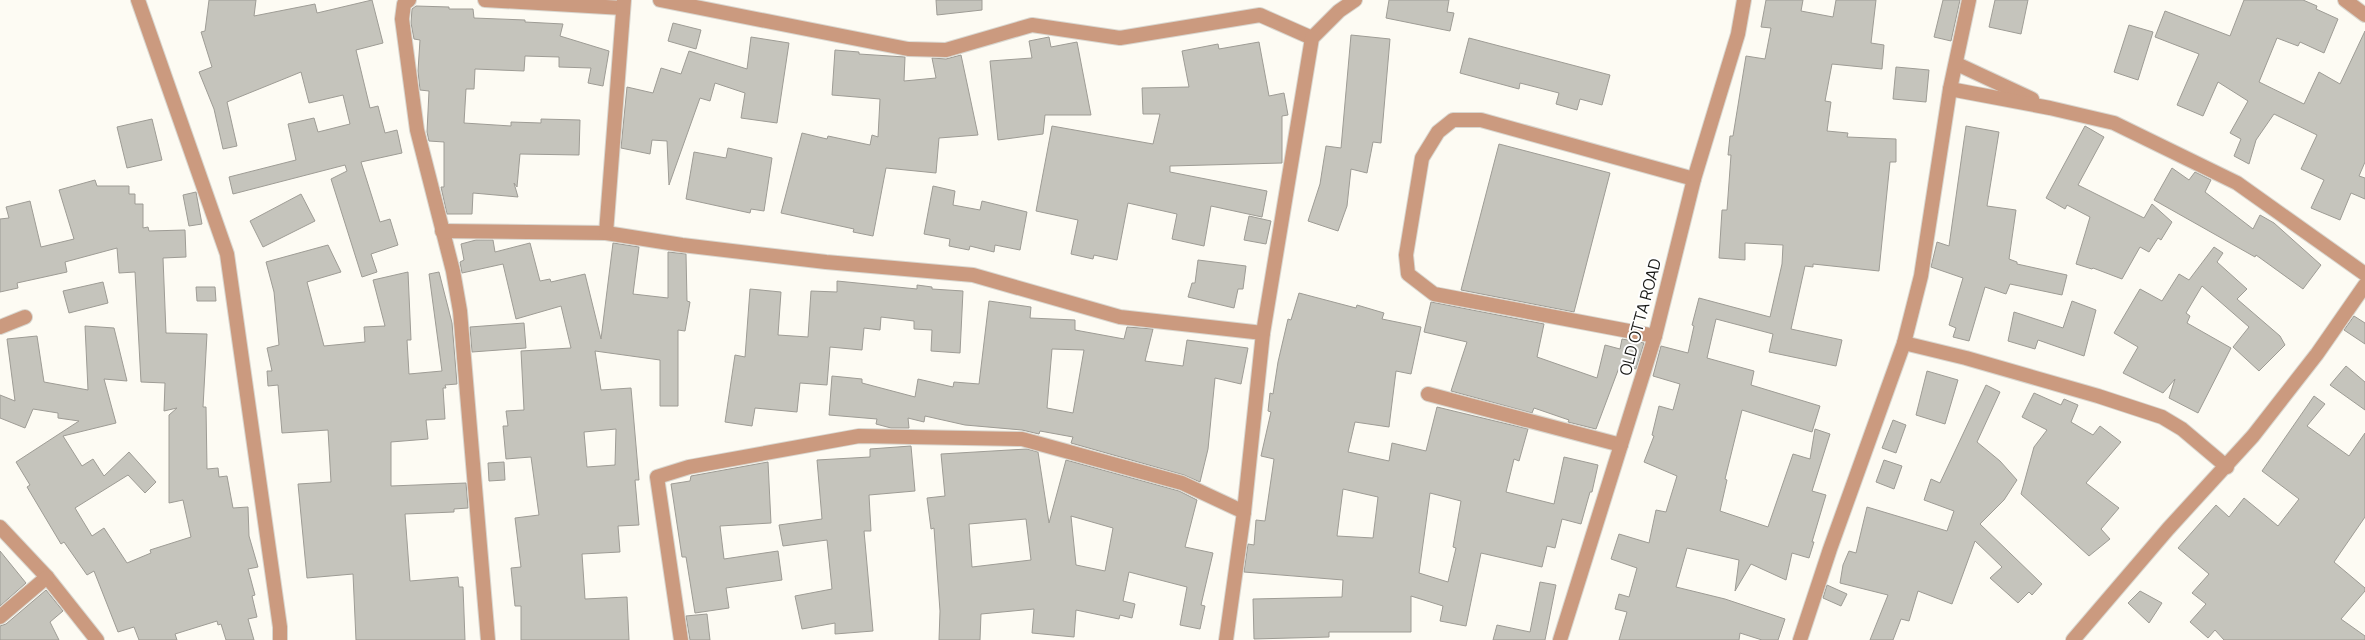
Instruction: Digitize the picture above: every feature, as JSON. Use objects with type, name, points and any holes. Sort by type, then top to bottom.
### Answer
[{"type":"street","points":[[138,0],[227,254],[280,627],[280,640]]},
{"type":"street","points":[[409,0],[404,4],[402,19],[417,130],[453,271],[460,311],[488,640]]},
{"type":"street","points":[[484,0],[624,4],[606,233]]},
{"type":"street","points":[[660,0],[908,49],[946,50],[1032,25],[1120,38],[1260,15],[1312,38]]},
{"type":"street","points":[[1226,640],[1244,512],[1263,333],[1312,38],[1339,11],[1355,0]]},
{"type":"street","name":"OLD OTTA ROAD","points":[[1560,640],[1655,336],[1694,180],[1738,34],[1744,0]]},
{"type":"street","points":[[1800,640],[1830,549],[1904,343],[1921,276],[1950,89],[1957,64],[1969,0]]},
{"type":"street","points":[[2345,0],[2365,15]]},
{"type":"street","points":[[1957,64],[2050,108]]},
{"type":"street","points":[[1950,89],[2050,108],[2114,123],[2237,183],[2365,274]]},
{"type":"street","points":[[1655,336],[1434,294],[1408,274],[1406,255],[1422,158],[1438,132],[1453,120],[1481,120],[1694,180]]},
{"type":"street","points":[[442,232],[606,233],[682,245],[826,262],[973,275],[1120,317],[1263,333]]},
{"type":"street","points":[[2073,640],[2168,529],[2227,467],[2317,354],[2365,285]]},
{"type":"street","points":[[0,326],[25,316]]},
{"type":"street","points":[[1904,343],[1966,358],[2098,396],[2162,417],[2182,428],[2227,467]]},
{"type":"street","points":[[1428,394],[1621,445]]},
{"type":"street","points":[[681,640],[657,477],[690,466],[859,436],[1022,439],[1182,483],[1244,512]]},
{"type":"street","points":[[0,527],[47,577],[97,640]]},
{"type":"street","points":[[0,617],[47,577]]},
{"type":"building","points":[[209,0],[256,0],[254,16],[315,4],[317,13],[372,0],[383,43],[356,50],[370,108],[378,106],[385,133],[397,130],[402,153],[361,162],[380,222],[390,219],[398,245],[371,254],[377,272],[362,277],[331,179],[347,171],[345,165],[233,194],[229,177],[296,160],[288,124],[314,118],[318,132],[350,124],[343,95],[309,103],[301,72],[227,102],[237,146],[223,149],[214,109],[199,72],[212,67],[201,32],[205,31]]},
{"type":"building","points":[[936,0],[982,0],[982,10],[937,15]]},
{"type":"building","points":[[1389,0],[1449,0],[1447,12],[1454,13],[1450,31],[1386,18]]},
{"type":"building","points":[[1766,0],[1803,0],[1801,11],[1833,17],[1836,0],[1876,0],[1871,43],[1884,45],[1882,69],[1832,64],[1825,101],[1831,102],[1827,131],[1848,133],[1847,137],[1896,139],[1896,162],[1890,162],[1879,271],[1813,264],[1813,267],[1805,266],[1791,329],[1842,340],[1836,366],[1769,352],[1773,334],[1716,319],[1707,358],[1754,371],[1751,385],[1820,406],[1812,432],[1742,410],[1725,479],[1727,480],[1720,511],[1768,527],[1793,454],[1810,459],[1815,429],[1830,434],[1812,491],[1826,495],[1809,558],[1792,553],[1786,580],[1751,564],[1735,591],[1739,560],[1687,548],[1676,587],[1725,599],[1785,619],[1778,640],[1762,640],[1740,633],[1739,640],[1619,640],[1627,612],[1615,609],[1619,594],[1629,597],[1637,568],[1611,559],[1619,534],[1649,543],[1656,510],[1666,512],[1677,476],[1644,462],[1654,436],[1652,435],[1659,406],[1673,410],[1680,384],[1653,376],[1661,346],[1688,353],[1694,326],[1692,325],[1699,298],[1770,317],[1782,264],[1783,245],[1745,243],[1745,260],[1719,258],[1722,210],[1727,210],[1731,155],[1728,155],[1730,136],[1733,136],[1746,56],[1765,59],[1771,28],[1761,27]]},
{"type":"building","points":[[1943,0],[1960,0],[1951,41],[1934,37]]},
{"type":"building","points":[[1995,0],[2028,0],[2021,34],[1989,27]]},
{"type":"building","points":[[2244,0],[2303,0],[2317,6],[2316,9],[2338,19],[2324,53],[2300,42],[2298,46],[2277,38],[2259,82],[2304,104],[2319,72],[2340,84],[2365,31],[2365,162],[2359,176],[2365,178],[2365,199],[2351,193],[2340,220],[2311,208],[2324,180],[2301,169],[2317,135],[2274,114],[2256,140],[2249,164],[2234,156],[2241,139],[2230,133],[2248,101],[2218,82],[2203,116],[2177,105],[2199,54],[2155,37],[2165,11],[2230,36]]},
{"type":"building","points":[[416,6],[473,9],[474,18],[563,24],[560,36],[609,51],[603,86],[588,83],[591,68],[559,67],[559,57],[525,56],[524,71],[475,69],[474,89],[466,89],[464,123],[511,126],[511,122],[541,123],[541,119],[580,120],[579,155],[520,154],[517,187],[514,183],[518,197],[473,193],[472,214],[447,214],[441,187],[444,187],[444,142],[429,141],[427,132],[429,91],[420,90],[418,71],[420,40],[414,39],[411,23],[412,9]]},
{"type":"building","points":[[673,23],[701,30],[696,49],[668,41]]},
{"type":"building","points":[[2129,25],[2153,32],[2138,80],[2114,72]]},
{"type":"building","points":[[1351,35],[1390,39],[1381,143],[1373,142],[1367,173],[1351,169],[1347,206],[1338,231],[1308,221],[1320,184],[1326,146],[1341,148]]},
{"type":"building","points":[[751,37],[789,43],[777,123],[741,118],[745,93],[715,83],[710,101],[700,98],[669,185],[667,141],[652,140],[650,154],[621,148],[627,87],[653,93],[661,68],[681,74],[689,51],[747,69]]},
{"type":"building","points":[[1049,37],[1051,47],[1077,42],[1091,115],[1045,115],[1043,134],[998,140],[990,61],[1032,58],[1029,41]]},
{"type":"building","points":[[1469,38],[1610,75],[1602,105],[1580,99],[1577,110],[1556,104],[1559,93],[1520,83],[1519,89],[1460,73]]},
{"type":"building","points":[[1259,42],[1269,96],[1284,93],[1288,115],[1282,116],[1282,163],[1170,166],[1170,172],[1267,191],[1262,217],[1211,206],[1204,246],[1172,239],[1177,214],[1128,203],[1117,260],[1094,255],[1093,259],[1071,254],[1078,220],[1036,211],[1052,126],[1153,144],[1160,114],[1143,114],[1142,88],[1189,87],[1182,51],[1218,44],[1219,49]]},
{"type":"building","points":[[835,50],[859,52],[859,54],[905,57],[904,81],[936,78],[932,58],[946,59],[961,55],[978,135],[939,138],[936,173],[886,168],[873,236],[853,232],[854,229],[781,213],[802,133],[827,139],[828,136],[870,145],[872,135],[878,137],[880,99],[832,95]]},
{"type":"building","points":[[1896,67],[1929,70],[1926,102],[1893,99]]},
{"type":"building","points":[[152,119],[162,160],[127,168],[117,127]]},
{"type":"building","points":[[1966,126],[1999,132],[1987,206],[2016,210],[2009,259],[2017,262],[2017,264],[2067,275],[2062,295],[2010,284],[2006,294],[1985,287],[1969,341],[1953,337],[1956,328],[1949,325],[1963,278],[1931,267],[1937,242],[1949,246]]},
{"type":"building","points":[[2085,126],[2104,137],[2078,185],[2144,218],[2152,204],[2172,222],[2161,240],[2158,238],[2149,252],[2140,247],[2122,279],[2076,264],[2090,217],[2067,205],[2065,209],[2046,198]]},
{"type":"building","points":[[1499,144],[1610,173],[1574,312],[1461,290]]},
{"type":"building","points":[[728,148],[772,158],[764,211],[751,209],[750,213],[686,199],[694,152],[726,158]]},
{"type":"building","points":[[2172,168],[2189,180],[2195,172],[2211,180],[2205,192],[2253,229],[2260,215],[2274,223],[2321,265],[2303,289],[2256,255],[2255,257],[2154,200]]},
{"type":"building","points":[[95,180],[97,186],[129,186],[129,194],[135,194],[135,204],[143,204],[143,228],[148,227],[149,231],[185,230],[186,257],[163,258],[166,333],[207,334],[203,407],[206,407],[207,469],[218,468],[219,477],[227,476],[233,508],[248,507],[249,536],[258,567],[248,569],[255,595],[252,596],[257,617],[248,619],[254,640],[226,640],[221,624],[218,625],[217,621],[175,634],[177,640],[139,640],[134,627],[118,632],[94,571],[87,575],[64,542],[61,544],[27,487],[30,485],[16,462],[79,421],[58,418],[58,413],[33,409],[25,428],[0,418],[0,395],[15,401],[7,339],[37,336],[44,382],[88,390],[85,326],[114,328],[127,381],[104,379],[116,423],[63,436],[82,466],[93,459],[104,476],[129,452],[156,482],[145,493],[128,475],[75,508],[92,536],[104,528],[127,563],[151,553],[150,550],[191,537],[183,500],[169,503],[169,415],[177,408],[164,411],[165,383],[141,382],[135,272],[119,273],[117,248],[65,262],[67,272],[17,283],[18,288],[0,292],[0,219],[9,218],[6,207],[30,201],[41,247],[74,239],[59,190]]},
{"type":"building","points":[[933,186],[955,191],[953,205],[980,210],[982,201],[1027,212],[1020,250],[995,245],[994,252],[970,246],[969,250],[949,246],[950,239],[924,234]]},
{"type":"building","points":[[196,192],[202,224],[189,226],[183,195]]},
{"type":"building","points":[[301,194],[315,221],[263,247],[250,221]]},
{"type":"building","points":[[1249,216],[1271,221],[1266,244],[1244,240]]},
{"type":"building","points":[[476,240],[493,240],[495,252],[530,243],[540,281],[550,279],[551,282],[585,274],[601,339],[613,243],[639,247],[633,294],[668,298],[668,252],[686,254],[687,301],[690,302],[685,331],[678,330],[678,406],[660,406],[660,360],[595,351],[601,390],[631,388],[639,480],[635,480],[639,525],[618,526],[620,552],[582,554],[585,599],[627,597],[629,640],[521,640],[521,606],[515,606],[511,568],[521,567],[515,518],[539,515],[531,457],[506,459],[503,426],[508,426],[506,411],[524,410],[521,351],[571,348],[561,306],[516,319],[503,264],[462,273],[460,262],[464,260],[461,244]],"holes":[[[616,429],[615,465],[587,467],[584,432]]]},
{"type":"building","points":[[328,245],[341,272],[307,282],[324,346],[365,342],[364,327],[385,326],[373,280],[408,272],[411,340],[407,340],[409,374],[442,371],[429,274],[439,272],[452,323],[457,384],[445,385],[446,388],[443,388],[445,419],[426,420],[428,439],[391,442],[391,486],[466,483],[468,508],[454,509],[454,512],[405,514],[410,581],[458,577],[459,587],[463,587],[465,640],[356,640],[353,574],[307,578],[298,484],[331,482],[328,430],[282,433],[278,385],[268,386],[267,371],[272,371],[267,348],[279,345],[274,292],[266,262]]},
{"type":"building","points":[[2214,247],[2223,253],[2217,262],[2247,289],[2237,299],[2280,336],[2285,345],[2259,371],[2233,347],[2249,327],[2202,286],[2186,313],[2190,316],[2187,323],[2231,348],[2198,413],[2169,398],[2175,379],[2163,393],[2123,373],[2138,347],[2114,333],[2140,289],[2162,301],[2179,274],[2189,280]]},
{"type":"building","points":[[1198,260],[1246,266],[1243,289],[1238,289],[1234,308],[1188,297],[1192,283],[1195,283]]},
{"type":"building","points":[[837,281],[917,289],[917,285],[932,287],[932,289],[963,291],[960,353],[931,351],[932,330],[914,329],[914,321],[881,317],[880,330],[864,328],[862,350],[830,347],[827,385],[800,383],[797,412],[755,408],[752,426],[725,422],[735,355],[745,357],[750,289],[781,292],[778,335],[808,337],[811,291],[837,292]]},
{"type":"building","points":[[103,282],[108,303],[69,313],[63,291]]},
{"type":"building","points":[[196,287],[215,287],[216,301],[197,301]]},
{"type":"building","points":[[1299,293],[1356,308],[1357,305],[1384,313],[1382,319],[1421,327],[1411,374],[1396,371],[1389,427],[1355,422],[1348,452],[1389,461],[1392,443],[1426,451],[1437,407],[1528,429],[1519,461],[1514,459],[1506,492],[1554,504],[1564,457],[1598,465],[1592,492],[1590,492],[1581,524],[1562,519],[1555,548],[1547,546],[1542,567],[1481,553],[1466,626],[1440,621],[1443,606],[1411,596],[1411,632],[1329,632],[1329,637],[1254,639],[1253,599],[1342,597],[1343,580],[1244,572],[1248,544],[1254,545],[1256,520],[1265,521],[1274,459],[1261,456],[1271,412],[1268,411],[1270,393],[1273,394],[1288,319],[1291,320]],"holes":[[[1343,489],[1378,497],[1373,538],[1337,536]],[[1430,493],[1461,501],[1453,547],[1456,548],[1448,582],[1419,573]]]},
{"type":"building","points":[[989,301],[1031,307],[1030,318],[1075,320],[1075,330],[1124,339],[1127,327],[1153,329],[1145,361],[1183,366],[1187,340],[1248,348],[1241,384],[1215,378],[1208,449],[1200,482],[1184,475],[1071,443],[1073,437],[1040,431],[1039,434],[1022,430],[965,425],[925,416],[924,422],[908,418],[909,428],[891,428],[876,424],[877,419],[829,415],[832,376],[862,379],[862,383],[915,397],[918,379],[953,387],[954,382],[979,384]],"holes":[[[1052,349],[1084,350],[1073,413],[1047,408]]]},
{"type":"building","points":[[2072,301],[2096,310],[2084,356],[2038,340],[2035,349],[2008,341],[2014,312],[2063,328]]},
{"type":"building","points":[[1431,302],[1544,324],[1537,357],[1597,378],[1605,345],[1620,349],[1622,339],[1644,343],[1636,369],[1620,365],[1596,429],[1568,422],[1569,420],[1534,408],[1532,413],[1451,391],[1467,342],[1424,332]]},
{"type":"building","points":[[2354,316],[2365,323],[2365,344],[2344,330]]},
{"type":"building","points":[[524,323],[526,348],[472,352],[470,327]]},
{"type":"building","points":[[2346,366],[2365,382],[2365,410],[2330,385]]},
{"type":"building","points":[[1927,371],[1958,380],[1945,424],[1916,415]]},
{"type":"building","points":[[1986,385],[2000,392],[1977,442],[2000,461],[2017,480],[2004,500],[1980,524],[2042,584],[2032,595],[2029,592],[2018,603],[1990,578],[2002,567],[1975,541],[1952,604],[1918,591],[1909,621],[1901,619],[1893,640],[1870,640],[1888,595],[1840,583],[1843,565],[1849,551],[1856,553],[1867,507],[1947,531],[1954,511],[1924,500],[1931,479],[1940,483]]},
{"type":"building","points":[[2034,393],[2061,405],[2064,399],[2078,405],[2071,422],[2093,435],[2100,426],[2121,442],[2086,483],[2119,508],[2101,529],[2110,539],[2089,556],[2021,494],[2034,447],[2047,430],[2022,417]]},
{"type":"building","points":[[2314,396],[2325,404],[2307,426],[2349,456],[2365,433],[2365,517],[2334,562],[2365,588],[2365,591],[2341,619],[2365,636],[2365,640],[2224,640],[2215,630],[2208,638],[2190,622],[2206,604],[2192,593],[2209,574],[2178,548],[2216,505],[2229,517],[2244,498],[2278,526],[2299,499],[2262,471]]},
{"type":"building","points":[[1893,420],[1906,425],[1896,453],[1882,448]]},
{"type":"building","points":[[911,446],[915,491],[869,495],[871,531],[864,531],[873,631],[835,634],[835,623],[802,629],[795,596],[832,589],[827,540],[783,546],[779,525],[822,519],[817,460],[870,457],[870,449]]},
{"type":"building","points":[[1027,449],[1038,452],[1049,523],[1066,460],[1179,491],[1197,500],[1185,547],[1213,553],[1201,605],[1205,606],[1200,629],[1180,625],[1187,587],[1129,572],[1123,601],[1135,604],[1132,618],[1120,615],[1119,619],[1076,610],[1074,637],[1032,633],[1034,609],[981,614],[980,640],[939,640],[940,611],[934,528],[931,529],[927,498],[945,496],[941,454]],"holes":[[[1071,516],[1113,528],[1105,571],[1076,565]],[[1026,519],[1031,560],[972,567],[969,524]]]},
{"type":"building","points":[[1884,460],[1902,466],[1894,489],[1876,482]]},
{"type":"building","points":[[504,462],[505,480],[489,481],[488,463]]},
{"type":"building","points":[[768,462],[771,523],[720,526],[724,559],[778,551],[782,580],[726,588],[729,608],[695,613],[686,557],[682,557],[671,484],[690,481],[691,476]]},
{"type":"building","points":[[0,551],[26,583],[0,606]]},
{"type":"building","points":[[1540,582],[1556,585],[1545,640],[1493,640],[1497,625],[1530,632]]},
{"type":"building","points":[[1827,585],[1847,594],[1841,606],[1823,598]]},
{"type":"building","points":[[46,590],[63,611],[50,622],[59,640],[0,640],[0,626],[6,624]]},
{"type":"building","points":[[2140,591],[2162,603],[2149,623],[2128,603]]},
{"type":"building","points":[[707,614],[710,640],[690,640],[686,616]]}]
